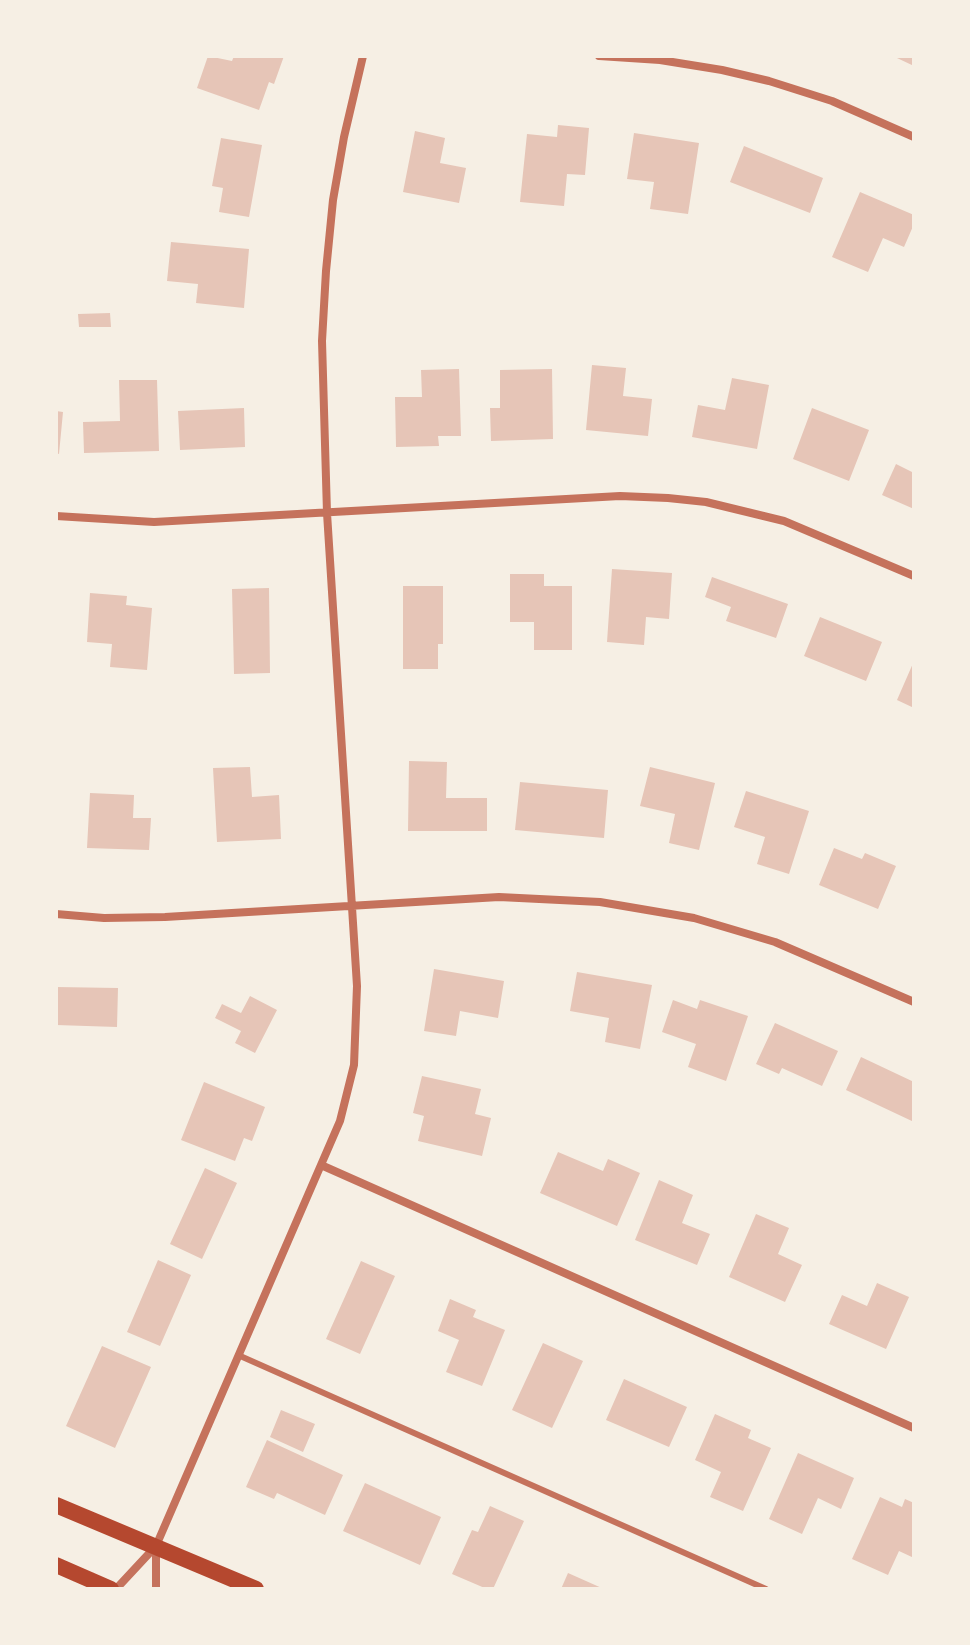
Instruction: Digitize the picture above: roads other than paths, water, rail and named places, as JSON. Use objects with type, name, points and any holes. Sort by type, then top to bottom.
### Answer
[{"type":"main road","points":[[56,1505],[256,1589]]},
{"type":"main road","points":[[56,1565],[114,1589]]},
{"type":"street","points":[[114,1589],[156,1546],[340,1121],[354,1065],[357,986],[327,513],[322,341],[326,271],[344,137],[363,56]]},
{"type":"street","points":[[599,56],[660,60],[769,81],[832,101],[914,137]]},
{"type":"street","points":[[56,516],[154,522],[620,496],[680,499],[720,505],[784,521],[914,576]]},
{"type":"street","points":[[56,914],[104,918],[165,917],[499,897],[600,902],[694,918],[775,942],[914,1002]]},
{"type":"street","points":[[321,1165],[914,1428]]},
{"type":"street","points":[[156,1546],[156,1589]]},
{"type":"lane","points":[[238,1355],[766,1589]]}]
